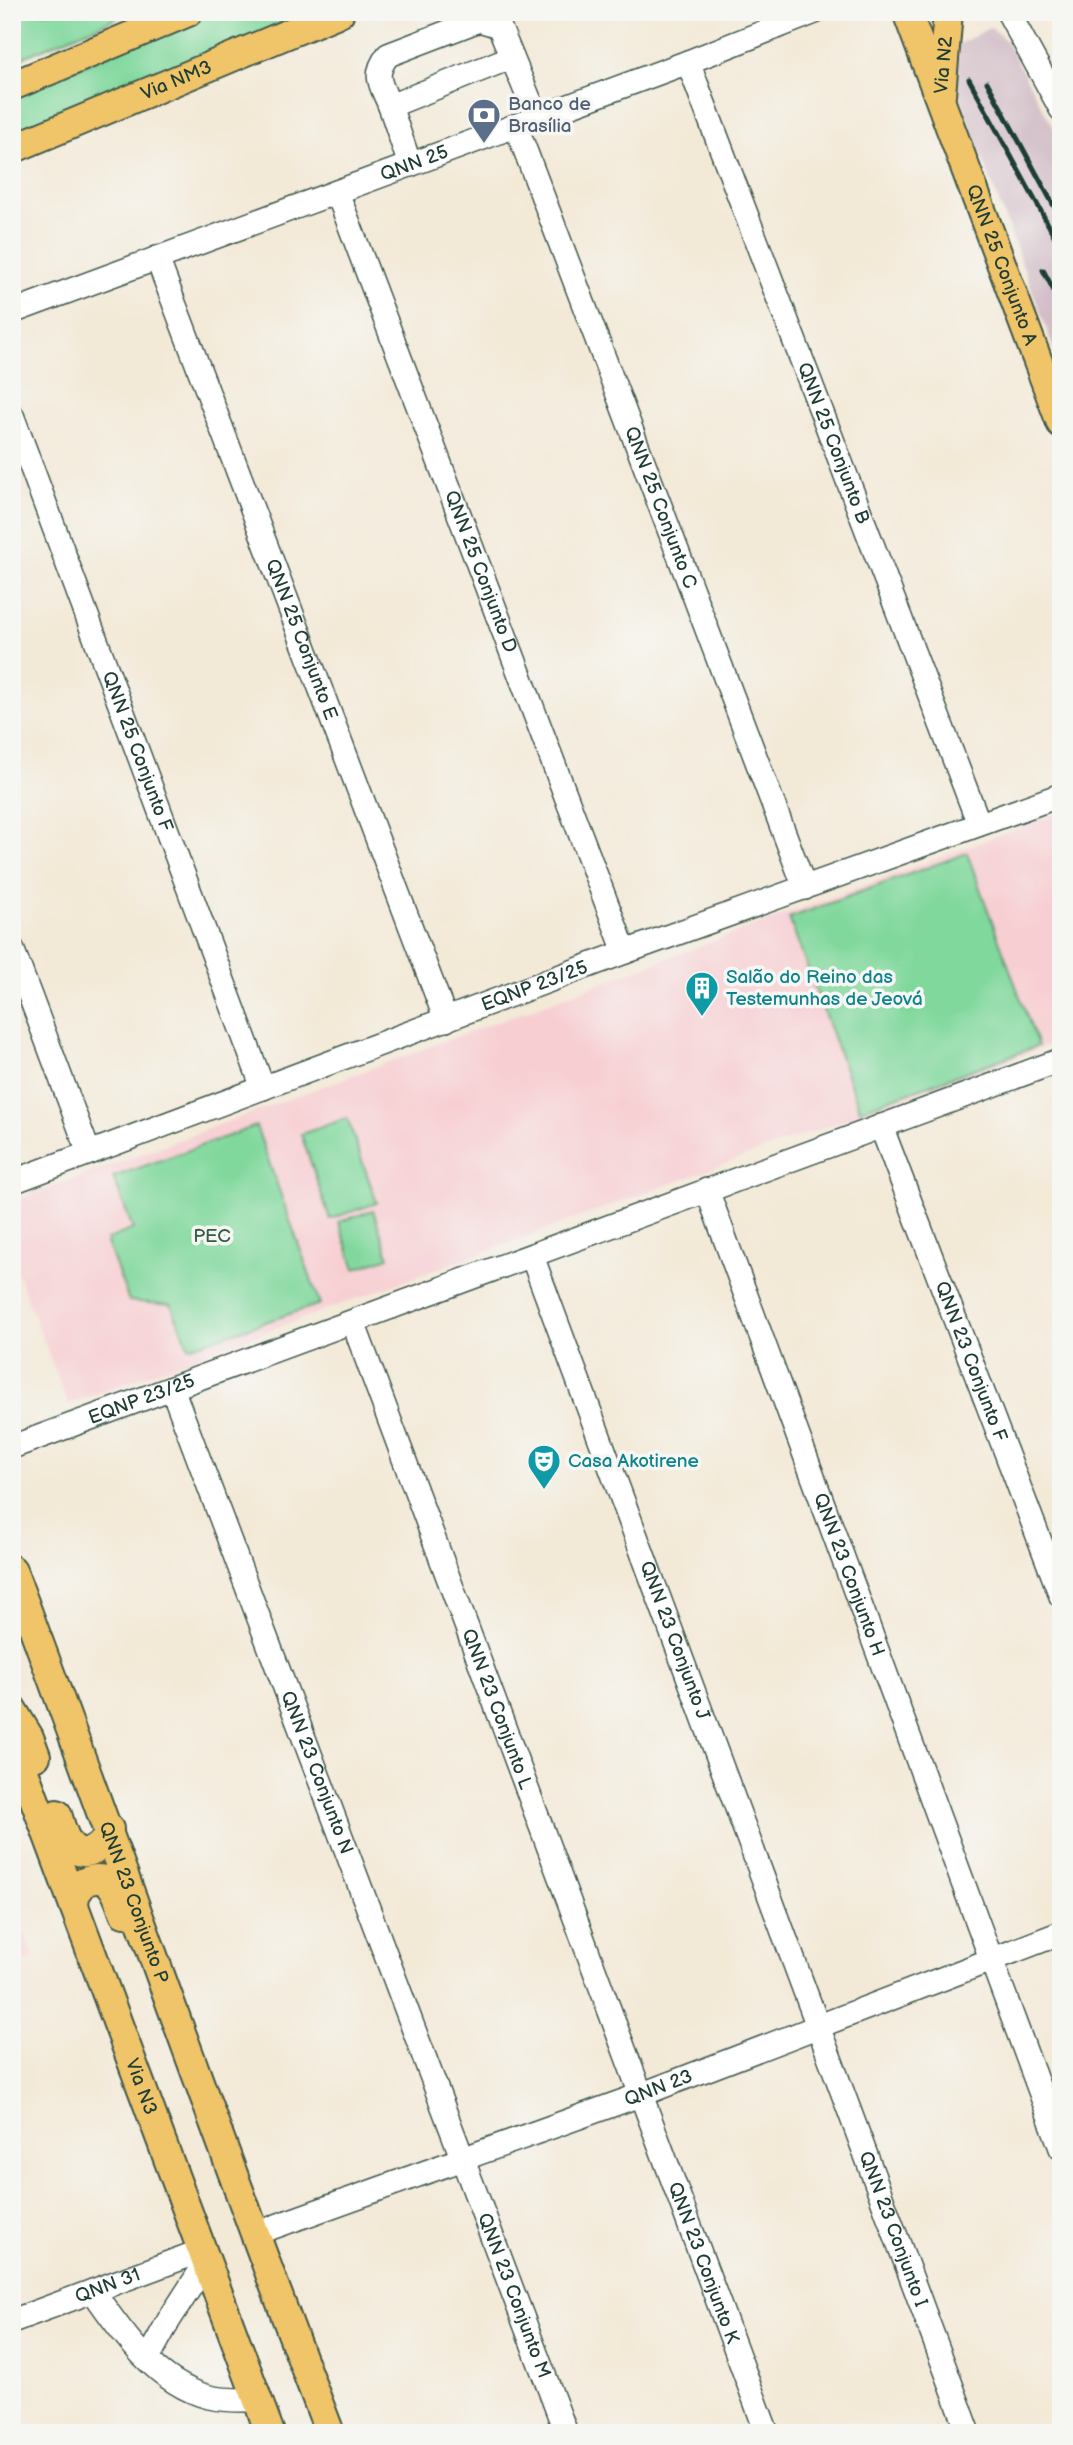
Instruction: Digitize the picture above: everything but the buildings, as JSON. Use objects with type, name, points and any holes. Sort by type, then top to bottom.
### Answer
[{"type":"main road","points":[[12,86],[188,12]]},
{"type":"main road","name":"Via NM3","points":[[12,149],[340,12]]},
{"type":"main road","name":"Via N2","points":[[906,12],[940,105]]},
{"type":"main road","name":"Via N2","points":[[940,105],[948,12]]},
{"type":"main road","name":"QNN 25 Conjunto A","points":[[940,105],[1061,423]]},
{"type":"main road","name":"QNN 23 Conjunto P","points":[[12,1570],[109,1829],[254,2234],[330,2433]]},
{"type":"main road","points":[[12,1709],[29,1737],[67,1841],[78,1850],[92,1851],[104,1843],[109,1829]]},
{"type":"main road","name":"Via N3","points":[[12,1739],[270,2433]]},
{"type":"main road","points":[[74,1905],[78,1888],[91,1879],[105,1880],[115,1889],[159,2009],[209,2107]]},
{"type":"main road","points":[[240,2351],[281,2433]]},
{"type":"street","name":"QNN 25","points":[[12,312],[688,62],[815,12]]},
{"type":"street","points":[[1008,12],[1061,109]]},
{"type":"street","name":"QNN 25 Conjunto C","points":[[410,165],[378,79],[379,66],[388,55],[480,20],[499,26],[512,57],[526,122],[805,888]]},
{"type":"street","points":[[390,106],[512,57]]},
{"type":"street","name":"QNN 25 Conjunto B","points":[[688,62],[979,824]]},
{"type":"street","name":"QNN 25 Conjunto D","points":[[337,192],[625,952]]},
{"type":"street","name":"QNN 25 Conjunto E","points":[[157,258],[446,1020]]},
{"type":"street","name":"QNN 25 Conjunto F","points":[[12,415],[263,1088]]},
{"type":"street","name":"EQNP 23/25","points":[[12,1182],[625,952],[1061,795]]},
{"type":"street","points":[[12,948],[89,1153]]},
{"type":"street","name":"EQNP 23/25","points":[[12,1447],[1061,1060]]},
{"type":"street","name":"QNN 23 Conjunto F","points":[[881,1126],[1061,1596]]},
{"type":"street","name":"QNN 23 Conjunto H","points":[[707,1190],[1061,2148]]},
{"type":"street","name":"QNN 23 Conjunto J","points":[[532,1256],[819,2025]]},
{"type":"street","name":"QNN 23 Conjunto L","points":[[353,1322],[640,2095]]},
{"type":"street","name":"QNN 23 Conjunto N","points":[[172,1388],[462,2158]]},
{"type":"street","name":"QNN 23","points":[[254,2234],[640,2095],[1061,1933]]},
{"type":"street","name":"QNN 23 Conjunto I","points":[[819,2025],[969,2433]]},
{"type":"street","name":"QNN 23 Conjunto K","points":[[640,2095],[767,2433]]},
{"type":"street","name":"QNN 23 Conjunto M","points":[[462,2158],[566,2433]]},
{"type":"street","points":[[148,2358],[204,2256]]},
{"type":"street","name":"QNN 31","points":[[12,2320],[204,2256]]},
{"type":"street","points":[[93,2291],[124,2336],[188,2390],[223,2400],[258,2400]]},
{"type":"shaded area","points":[[991,27],[1006,41],[1061,142],[1061,367],[957,91],[956,46]]},
{"type":"shaded area","points":[[1061,812],[1061,1041],[68,1404],[12,1259],[12,1202]]},
{"type":"shaded area","points":[[12,1901],[34,1958],[12,1966]]},
{"type":"green space","points":[[12,12],[131,12],[12,62]]},
{"type":"green space","points":[[209,12],[310,12],[12,137],[12,95]]},
{"type":"green space","points":[[967,853],[1038,1046],[860,1110],[789,918]]},
{"type":"green space","points":[[347,1118],[377,1203],[330,1219],[301,1134]]},
{"type":"green space","name":"PEC","points":[[256,1126],[320,1304],[189,1347],[171,1305],[129,1301],[106,1240],[133,1229],[113,1177]]},
{"type":"green space","points":[[373,1210],[389,1257],[355,1269],[339,1222]]},
{"type":"railway","points":[[969,79],[1061,248]]},
{"type":"railway","points":[[987,82],[1061,219]]},
{"type":"railway","points":[[1043,270],[1061,304]]},
{"type":"place","name":"Banco de Brasília","points":[[484,145]]},
{"type":"place","name":"Salão do Reino das Testemunhas de Jeová","points":[[702,1018]]},
{"type":"place","name":"Casa Akotirene","points":[[544,1491]]}]
